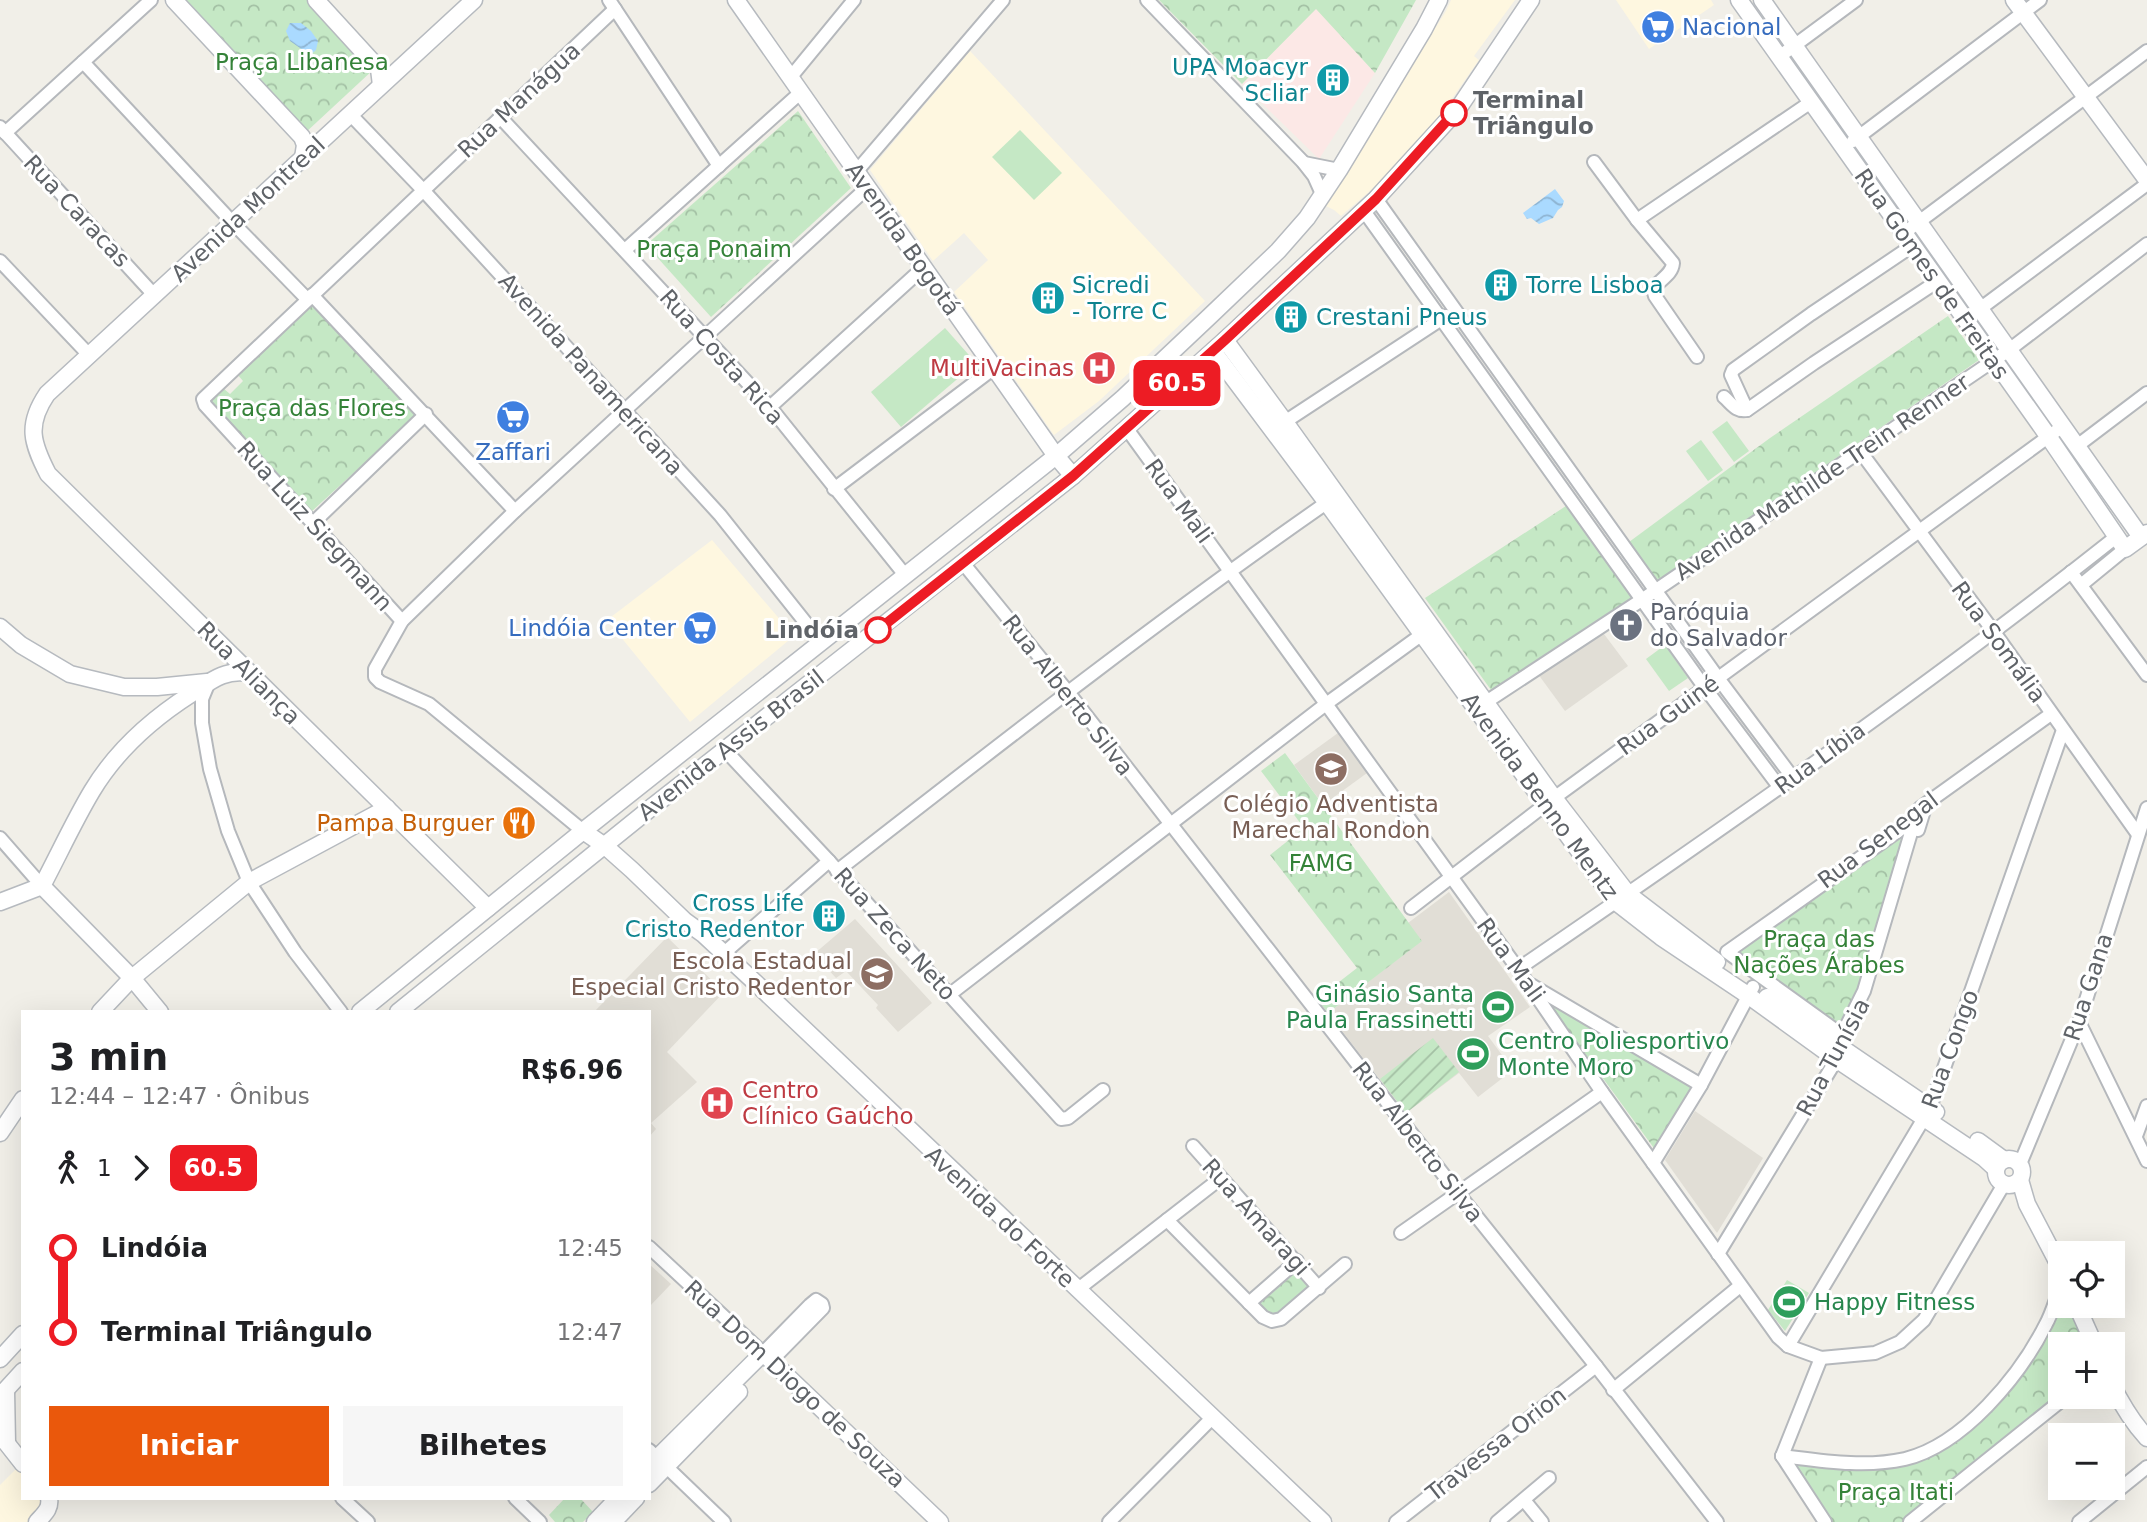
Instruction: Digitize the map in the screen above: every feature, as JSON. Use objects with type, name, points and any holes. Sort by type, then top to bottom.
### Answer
[{"type":"street","points":[[3,130],[152,0]]},
{"type":"street","points":[[174,0],[302,137],[305,145],[303,158]]},
{"type":"street","points":[[316,0],[379,69],[382,85]]},
{"type":"street","name":"Avenida Bogotá","points":[[736,0],[993,368],[1073,476]]},
{"type":"street","points":[[790,78],[854,0]]},
{"type":"street","points":[[856,172],[1003,0]]},
{"type":"street","points":[[1147,0],[1303,162],[1314,176],[1323,196]]},
{"type":"street","name":"Avenida Assis Brasil","points":[[362,1010],[583,831],[1056,456],[1123,398],[1278,251],[1307,218],[1339,170],[1439,0]]},
{"type":"street","name":"Avenida Assis Brasil","points":[[400,1010],[1073,476],[1127,429],[1376,199],[1458,109],[1531,0]]},
{"type":"street","name":"Rua Gomes de Freitas","points":[[1739,0],[2048,436],[2120,543]]},
{"type":"street","name":"Rua Gomes de Freitas","points":[[1762,0],[1979,309],[2144,535]]},
{"type":"street","points":[[1779,57],[1856,0]]},
{"type":"street","points":[[1844,149],[2019,6],[2040,0]]},
{"type":"street","name":"Avenida Montreal","points":[[33,425],[37,409],[47,394],[382,85],[468,2]]},
{"type":"street","points":[[612,5],[719,166]]},
{"type":"street","name":"Rua Manágua","points":[[203,399],[500,117],[612,5]]},
{"type":"street","points":[[1965,320],[2147,182],[2019,6]]},
{"type":"street","points":[[1747,410],[1734,386],[1731,375],[1733,370],[1908,240],[1919,222],[2147,51]]},
{"type":"street","points":[[83,62],[233,223],[426,414],[515,511]]},
{"type":"street","points":[[625,250],[800,93]]},
{"type":"street","points":[[1637,220],[1811,102]]},
{"type":"street","name":"Avenida Panamericana","points":[[350,114],[423,190],[720,515],[821,642]]},
{"type":"street","name":"Rua Costa Rica","points":[[500,117],[770,407],[905,575]]},
{"type":"street","name":"Rua Caracas","points":[[3,130],[155,296]]},
{"type":"street","points":[[302,137],[324,139]]},
{"type":"street","points":[[1303,162],[1339,170]]},
{"type":"street","points":[[1594,162],[1673,263],[1669,274],[1653,289],[1655,296],[1697,357]]},
{"type":"street","points":[[583,831],[429,704],[380,682],[375,677],[375,669],[402,621],[515,511],[867,188]]},
{"type":"street","points":[[1376,199],[1718,678],[1793,778]]},
{"type":"street","points":[[1364,211],[1705,688],[1780,788]]},
{"type":"street","name":"Avenida Mathilde Trein Renner","points":[[1481,706],[2009,350],[2147,244]]},
{"type":"street","points":[[1403,264],[1416,254]]},
{"type":"street","points":[[0,261],[90,356]]},
{"type":"street","points":[[770,407],[923,268]]},
{"type":"street","points":[[1724,397],[1740,411],[1747,410],[1938,281]]},
{"type":"street","points":[[1279,426],[1455,310]]},
{"type":"street","name":"Avenida Benno Mentz","points":[[1219,346],[1394,584],[1549,802],[1622,898],[1717,961],[1751,992],[1928,1113],[2009,1174]]},
{"type":"street","points":[[834,489],[993,368]]},
{"type":"street","points":[[2077,446],[2147,393]]},
{"type":"street","name":"Rua Luiz Siegmann","points":[[203,399],[205,405],[402,621]]},
{"type":"street","points":[[313,523],[426,414]]},
{"type":"street","name":"Rua Aliança","points":[[33,425],[36,449],[48,474],[488,908]]},
{"type":"street","name":"Rua Guiné","points":[[1411,908],[1549,802],[2063,426]]},
{"type":"street","name":"Rua Mali","points":[[1127,429],[1518,969],[1769,1327],[1788,1346],[1821,1358],[1875,1353],[1900,1342],[1924,1320],[2009,1174]]},
{"type":"street","points":[[1541,458],[1555,449]]},
{"type":"street","name":"Rua Somália","points":[[1860,451],[1994,632],[2137,833]]},
{"type":"street","points":[[723,954],[833,866],[1230,571],[1332,499]]},
{"type":"street","points":[[2081,585],[2120,543],[2144,535]]},
{"type":"street","name":"Rua Líbia","points":[[1518,969],[1780,788],[1994,632],[2071,572],[2120,543]]},
{"type":"street","name":"Rua Alberto Silva","points":[[963,563],[1068,692],[1169,825],[1717,1522]]},
{"type":"street","points":[[2071,572],[2147,675]]},
{"type":"street","points":[[0,626],[21,645],[70,674],[124,687],[157,687],[216,678],[236,671],[249,673]]},
{"type":"street","points":[[950,995],[1326,704],[1427,631]]},
{"type":"street","points":[[0,902],[42,886],[93,789],[122,750],[166,710],[216,678],[228,667],[229,654]]},
{"type":"street","points":[[216,678],[202,699],[202,723],[210,769],[228,831],[249,882],[295,952],[339,1010]]},
{"type":"street","points":[[157,687],[167,695],[166,710]]},
{"type":"street","name":"Rua Senegal","points":[[1717,961],[2051,714]]},
{"type":"street","name":"Rua Congo","points":[[1788,1346],[1928,1113],[2063,730]]},
{"type":"street","name":"Rua Zeca Neto","points":[[725,750],[1063,1120],[1103,1090]]},
{"type":"street","name":"Rua Tunísia","points":[[1718,1254],[1840,1054],[1869,992],[1926,804]]},
{"type":"street","points":[[102,1010],[132,978],[249,882],[387,808]]},
{"type":"street","name":"Rua Gana","points":[[2009,1174],[2079,1022],[2147,808]]},
{"type":"street","points":[[1915,820],[1864,991],[1842,1035],[1717,961],[1915,820]]},
{"type":"street","name":"Avenida do Forte","points":[[583,831],[605,846],[723,954],[1323,1522]]},
{"type":"street","points":[[0,838],[42,886],[132,978],[158,1010]]},
{"type":"street","points":[[1528,983],[1701,1085]]},
{"type":"street","points":[[1653,1163],[1701,1085],[1751,992]]},
{"type":"street","points":[[2079,1022],[2147,1161]]},
{"type":"street","points":[[1401,1233],[1602,1092]]},
{"type":"street","points":[[0,1133],[21,1102]]},
{"type":"street","points":[[2136,1136],[2147,1106]]},
{"type":"street","name":"Rua Amaragi","points":[[1193,1146],[1318,1287]]},
{"type":"street","points":[[2009,1174],[2048,1244]]},
{"type":"street","points":[[1077,1290],[1222,1178]]},
{"type":"street","points":[[1167,1220],[1263,1317],[1272,1321],[1281,1319],[1345,1265]]},
{"type":"street","name":"Rua Dom Diogo de Souza","points":[[651,1249],[940,1522]]},
{"type":"street","points":[[1249,1303],[1297,1261]]},
{"type":"street","points":[[1614,1390],[1740,1286]]},
{"type":"street","points":[[651,1477],[656,1460],[823,1308],[819,1300],[810,1305],[767,1357]]},
{"type":"street","points":[[1782,1456],[1844,1464],[1875,1463],[1906,1458],[1934,1448],[1961,1432],[1996,1396],[2031,1351],[2049,1318]]},
{"type":"street","points":[[0,1359],[21,1336]]},
{"type":"street","points":[[1782,1456],[1821,1358]]},
{"type":"street","name":"Travessa Orion","points":[[1396,1522],[1597,1366]]},
{"type":"street","points":[[21,1373],[3,1393],[3,1439],[21,1462]]},
{"type":"street","points":[[1910,1522],[2051,1409]]},
{"type":"street","points":[[2125,1409],[2147,1438]]},
{"type":"street","points":[[1109,1522],[1212,1418]]},
{"type":"street","points":[[1782,1456],[1825,1522]]},
{"type":"street","points":[[656,1460],[724,1522]]},
{"type":"street","points":[[2083,1521],[2147,1467]]},
{"type":"street","points":[[1497,1522],[1549,1478]]},
{"type":"street","points":[[37,1522],[48,1510],[49,1500]]},
{"type":"street","points":[[344,1500],[368,1522]]},
{"type":"street","points":[[517,1500],[540,1522]]},
{"type":"street","points":[[595,1522],[616,1500]]},
{"type":"street","points":[[613,1522],[634,1500]]},
{"type":"street","points":[[1524,1500],[1542,1522]]},
{"type":"shaded area","name":"Terminal Triângulo","points":[[1451,0],[1515,0],[1474,56],[1479,60],[1442,113],[1383,180],[1341,216],[1324,205]]},
{"type":"shaded area","name":"Nacional","points":[[1616,0],[1711,0],[1714,5],[1649,49]]},
{"type":"shaded area","points":[[1316,8],[1375,73],[1319,159],[1242,84]]},
{"type":"shaded area","points":[[970,51],[1205,301],[1099,401],[1054,435],[954,292],[988,260],[964,233],[933,261],[870,170]]},
{"type":"shaded area","name":"Lindóia Center","points":[[712,540],[794,636],[690,722],[607,620]]},
{"type":"shaded area","points":[[1601,630],[1628,666],[1565,711],[1538,674]]},
{"type":"shaded area","name":"Colégio Adventista Marechal Rondon","points":[[1338,733],[1367,773],[1323,805],[1294,765]]},
{"type":"shaded area","points":[[1449,892],[1530,1007],[1488,1036],[1513,1070],[1478,1097],[1459,1073],[1406,1113],[1328,1013],[1421,941],[1408,923]]},
{"type":"shaded area","name":"Escola Estadual Especial Cristo Redentor","points":[[855,919],[932,1003],[898,1032],[876,1008],[878,1005],[846,971],[836,978],[814,954]]},
{"type":"shaded area","points":[[667,937],[724,992],[667,1052],[697,1082],[651,1123],[651,1010],[596,1010]]},
{"type":"shaded area","points":[[1695,1111],[1763,1158],[1717,1233],[1665,1160]]},
{"type":"shaded area","points":[[651,1266],[671,1284],[651,1305]]},
{"type":"shaded area","points":[[17,1468],[21,1473],[21,1500],[42,1500],[46,1505],[30,1522],[0,1522],[0,1485]]},
{"type":"green space","name":"Praça Libanesa","points":[[181,0],[310,0],[374,69],[304,134]]},
{"type":"green space","points":[[1159,0],[1416,0],[1375,73],[1316,9],[1242,84]]},
{"type":"green space","name":"Praça Ponaim","points":[[798,111],[851,188],[711,317],[646,245]]},
{"type":"green space","points":[[1020,130],[1062,173],[1034,200],[992,157]]},
{"type":"green space","name":"Praça das Flores","points":[[311,305],[417,415],[311,512],[208,401],[223,388],[230,394],[243,381],[237,374]]},
{"type":"green space","points":[[1948,316],[1979,360],[1657,581],[1629,542],[1770,438]]},
{"type":"green space","points":[[945,328],[976,363],[901,427],[871,392]]},
{"type":"green space","points":[[1727,421],[1749,451],[1734,462],[1712,432]]},
{"type":"green space","points":[[1701,440],[1723,470],[1708,481],[1686,451]]},
{"type":"green space","points":[[1569,504],[1637,594],[1491,690],[1425,598]]},
{"type":"green space","points":[[1665,645],[1688,678],[1669,691],[1646,659]]},
{"type":"green space","name":"FAMG","points":[[1285,753],[1422,941],[1328,1013],[1317,999],[1357,968],[1270,855],[1304,828],[1261,771]]},
{"type":"green space","name":"Praça das Nações Árabes","points":[[1915,819],[1864,991],[1842,1035],[1727,952]]},
{"type":"green space","points":[[1543,996],[1693,1087],[1656,1151]]},
{"type":"green space","points":[[1433,1038],[1459,1072],[1406,1113],[1380,1079]]},
{"type":"green space","points":[[1296,1272],[1308,1287],[1277,1313],[1266,1314],[1257,1306]]},
{"type":"green space","name":"Happy Fitness","points":[[1787,1280],[1809,1293],[1785,1331],[1768,1310]]},
{"type":"green space","name":"Praça Itati","points":[[2051,1318],[2075,1318],[2082,1332],[2048,1332],[2048,1406],[1906,1522],[1827,1522],[1786,1459],[1875,1466],[1960,1436]]},
{"type":"green space","points":[[563,1500],[582,1500],[593,1512],[583,1522],[555,1522],[549,1515]]},
{"type":"water","points":[[290,23],[301,23],[318,41],[316,50],[310,55],[290,41],[286,31]]},
{"type":"water","points":[[1555,189],[1564,201],[1553,218],[1539,224],[1531,218],[1527,219],[1523,213]]},
{"type":"bus line","name":"60.5","points":[[878,630],[1073,476],[1225,340],[1376,199],[1454,113]]},
{"type":"place","name":"Nacional","points":[[1658,27]]},
{"type":"place","name":"UPA Moacyr Scliar","points":[[1333,80]]},
{"type":"place","name":"Terminal Triângulo","points":[[1454,113]]},
{"type":"place","name":"Torre Lisboa","points":[[1501,285]]},
{"type":"place","name":"Sicredi - Torre C","points":[[1048,298]]},
{"type":"place","name":"Crestani Pneus","points":[[1291,317]]},
{"type":"place","name":"MultiVacinas","points":[[1099,368]]},
{"type":"place","name":"Zaffari","points":[[513,417]]},
{"type":"place","name":"Paróquia do Salvador","points":[[1626,625]]},
{"type":"place","name":"Lindóia Center","points":[[700,628]]},
{"type":"place","name":"Lindóia","points":[[878,630]]},
{"type":"place","name":"Colégio Adventista Marechal Rondon","points":[[1331,769]]},
{"type":"place","name":"Pampa Burguer","points":[[519,823]]},
{"type":"place","name":"Cross Life Cristo Redentor","points":[[829,916]]},
{"type":"place","name":"Escola Estadual Especial Cristo Redentor","points":[[877,974]]},
{"type":"place","name":"Ginásio Santa Paula Frassinetti","points":[[1498,1007]]},
{"type":"place","name":"Centro Poliesportivo Monte Moro","points":[[1473,1054]]},
{"type":"place","name":"Centro Clínico Gaúcho","points":[[717,1103]]},
{"type":"place","name":"Happy Fitness","points":[[1789,1302]]}]
